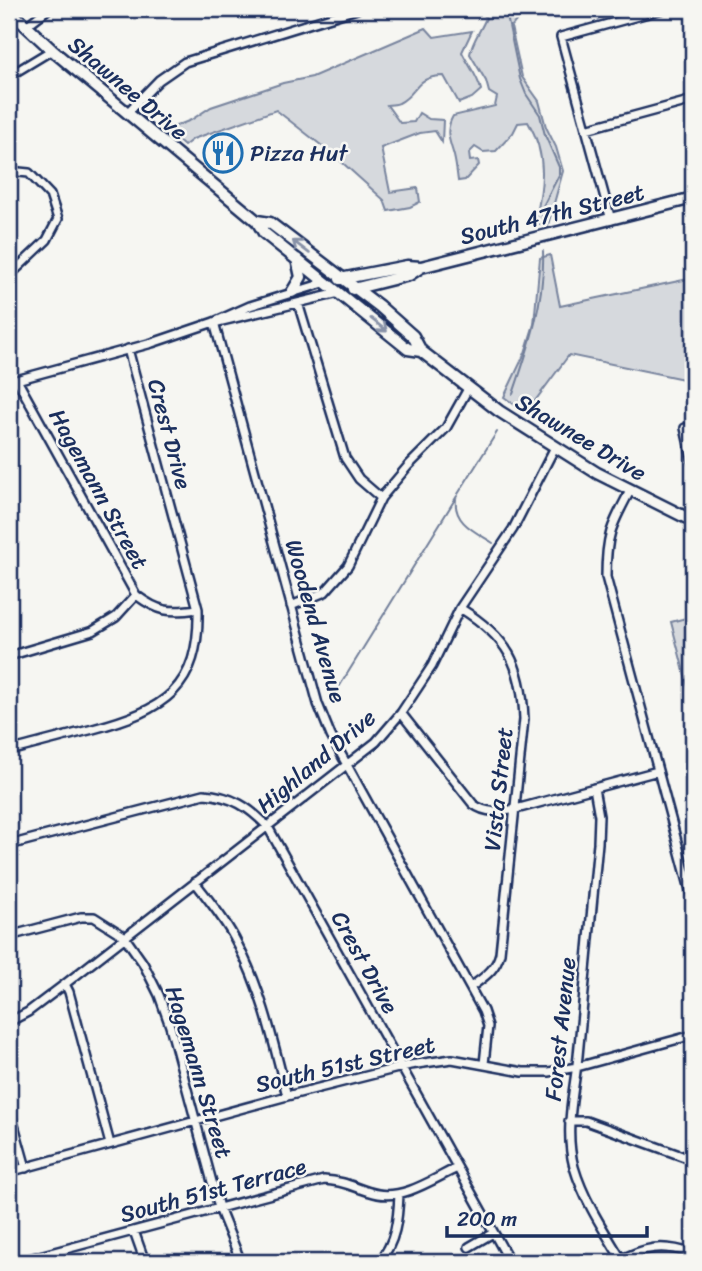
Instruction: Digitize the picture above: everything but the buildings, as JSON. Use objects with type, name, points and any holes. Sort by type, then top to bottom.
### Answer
[{"type":"main road","name":"Shawnee Drive","points":[[9,10],[52,50],[257,221],[264,233],[408,349],[421,351]]},
{"type":"main road","name":"South 47th Street","points":[[327,282],[407,266],[421,267],[693,198]]},
{"type":"main road","name":"Shawnee Drive","points":[[257,221],[270,223],[357,288],[413,336],[421,351],[499,411],[630,491],[693,521]]},
{"type":"main road","points":[[292,292],[301,277],[297,258]]},
{"type":"main road","name":"South 47th Street","points":[[340,293],[415,273],[421,267]]},
{"type":"main road","points":[[379,306],[376,297],[378,288],[385,280]]},
{"type":"street","points":[[26,26],[48,9]]},
{"type":"street","points":[[127,113],[159,80],[185,62],[356,9]]},
{"type":"street","points":[[611,220],[561,37],[663,9]]},
{"type":"street","points":[[9,76],[52,50]]},
{"type":"street","points":[[586,129],[693,100]]},
{"type":"street","points":[[9,171],[29,173],[50,195],[58,219],[47,240],[9,276]]},
{"type":"street","name":"South 47th Street","points":[[13,381],[214,322],[241,309],[327,282]]},
{"type":"street","name":"South 47th Street","points":[[214,322],[233,320],[340,293]]},
{"type":"street","points":[[298,303],[345,458],[359,479],[381,498]]},
{"type":"street","name":"Woodend Avenue","points":[[214,322],[318,704],[347,766],[471,987],[488,1026],[484,1064]]},
{"type":"street","name":"Crest Drive","points":[[9,751],[132,719],[167,698],[181,682],[192,662],[199,638],[198,609],[128,349]]},
{"type":"street","name":"Hagemann Street","points":[[13,381],[136,594],[153,607],[173,612],[198,609]]},
{"type":"street","points":[[290,606],[325,592],[348,566],[381,498],[446,428],[469,387]]},
{"type":"street","points":[[685,428],[693,463]]},
{"type":"street","name":"Highland Drive","points":[[9,1022],[28,1012],[65,984],[376,742],[401,713],[432,666],[460,608],[513,528],[555,447]]},
{"type":"street","points":[[630,491],[611,527],[606,550],[606,577],[693,901]]},
{"type":"street","points":[[9,656],[93,631],[116,617],[136,594]]},
{"type":"street","name":"Vista Street","points":[[460,608],[483,622],[503,642],[516,666],[523,692],[524,719],[498,963],[471,987]]},
{"type":"street","points":[[401,713],[479,808],[500,812],[658,771]]},
{"type":"street","name":"Forest Avenue","points":[[594,788],[599,816],[598,843],[577,1067],[569,1121],[569,1143],[574,1168],[584,1194],[620,1261]]},
{"type":"street","name":"Crest Drive","points":[[9,845],[204,794],[220,795],[238,801],[254,811],[268,827],[510,1262]]},
{"type":"street","points":[[195,882],[238,945],[255,982],[287,1096]]},
{"type":"street","points":[[9,936],[81,916],[94,917],[124,936]]},
{"type":"street","name":"Hagemann Street","points":[[124,936],[159,995],[170,1026],[219,1208],[241,1262]]},
{"type":"street","points":[[65,984],[110,1144]]},
{"type":"street","name":"South 51st Street","points":[[9,1172],[401,1067],[452,1059],[504,1070],[536,1073],[577,1067],[693,1035]]},
{"type":"street","points":[[9,1107],[26,1168]]},
{"type":"street","points":[[569,1121],[586,1121],[693,1160]]},
{"type":"street","points":[[379,1262],[394,1236],[399,1194],[457,1168]]},
{"type":"street","name":"South 51st Terrace","points":[[17,1262],[48,1258],[134,1231],[324,1180],[350,1183],[377,1194],[399,1194]]},
{"type":"street","points":[[134,1231],[145,1262]]},
{"type":"street","points":[[469,1247],[494,1233]]},
{"type":"street","points":[[620,1261],[639,1251],[655,1247],[674,1248],[693,1254]]},
{"type":"shaded area","points":[[480,9],[526,9],[511,27],[522,77],[539,101],[563,171],[548,225],[535,223],[542,172],[539,147],[528,122],[518,123],[513,133],[496,151],[483,152],[475,147],[469,153],[470,161],[478,160],[479,165],[465,180],[458,181],[449,136],[450,122],[453,116],[495,106],[497,97],[489,92],[486,81],[470,54],[486,18]]},
{"type":"shaded area","points":[[426,28],[434,37],[472,31],[462,52],[481,90],[472,98],[459,103],[444,76],[434,77],[422,82],[399,103],[387,105],[400,123],[414,122],[419,113],[429,119],[443,120],[442,142],[435,131],[420,133],[381,148],[390,192],[418,188],[420,202],[410,207],[388,211],[384,200],[335,156],[276,110],[193,139],[184,146],[166,130],[191,120],[211,107],[283,83],[312,77]]},
{"type":"shaded area","points":[[550,255],[560,306],[693,278],[693,381],[569,355],[526,413],[504,397],[525,353],[534,324],[540,258]]},
{"type":"shaded area","points":[[693,616],[693,706],[671,622]]},
{"type":"waterway","points":[[511,9],[508,21],[520,79],[540,115],[545,135],[559,167],[559,175],[542,208],[543,223]]},
{"type":"waterway","points":[[513,394],[539,306],[543,251]]},
{"type":"waterway","points":[[458,494],[497,432]]},
{"type":"waterway","points":[[331,700],[457,496]]},
{"type":"waterway","points":[[456,499],[456,507],[462,521],[493,543]]},
{"type":"place","name":"Pizza Hut","points":[[223,153]]}]
